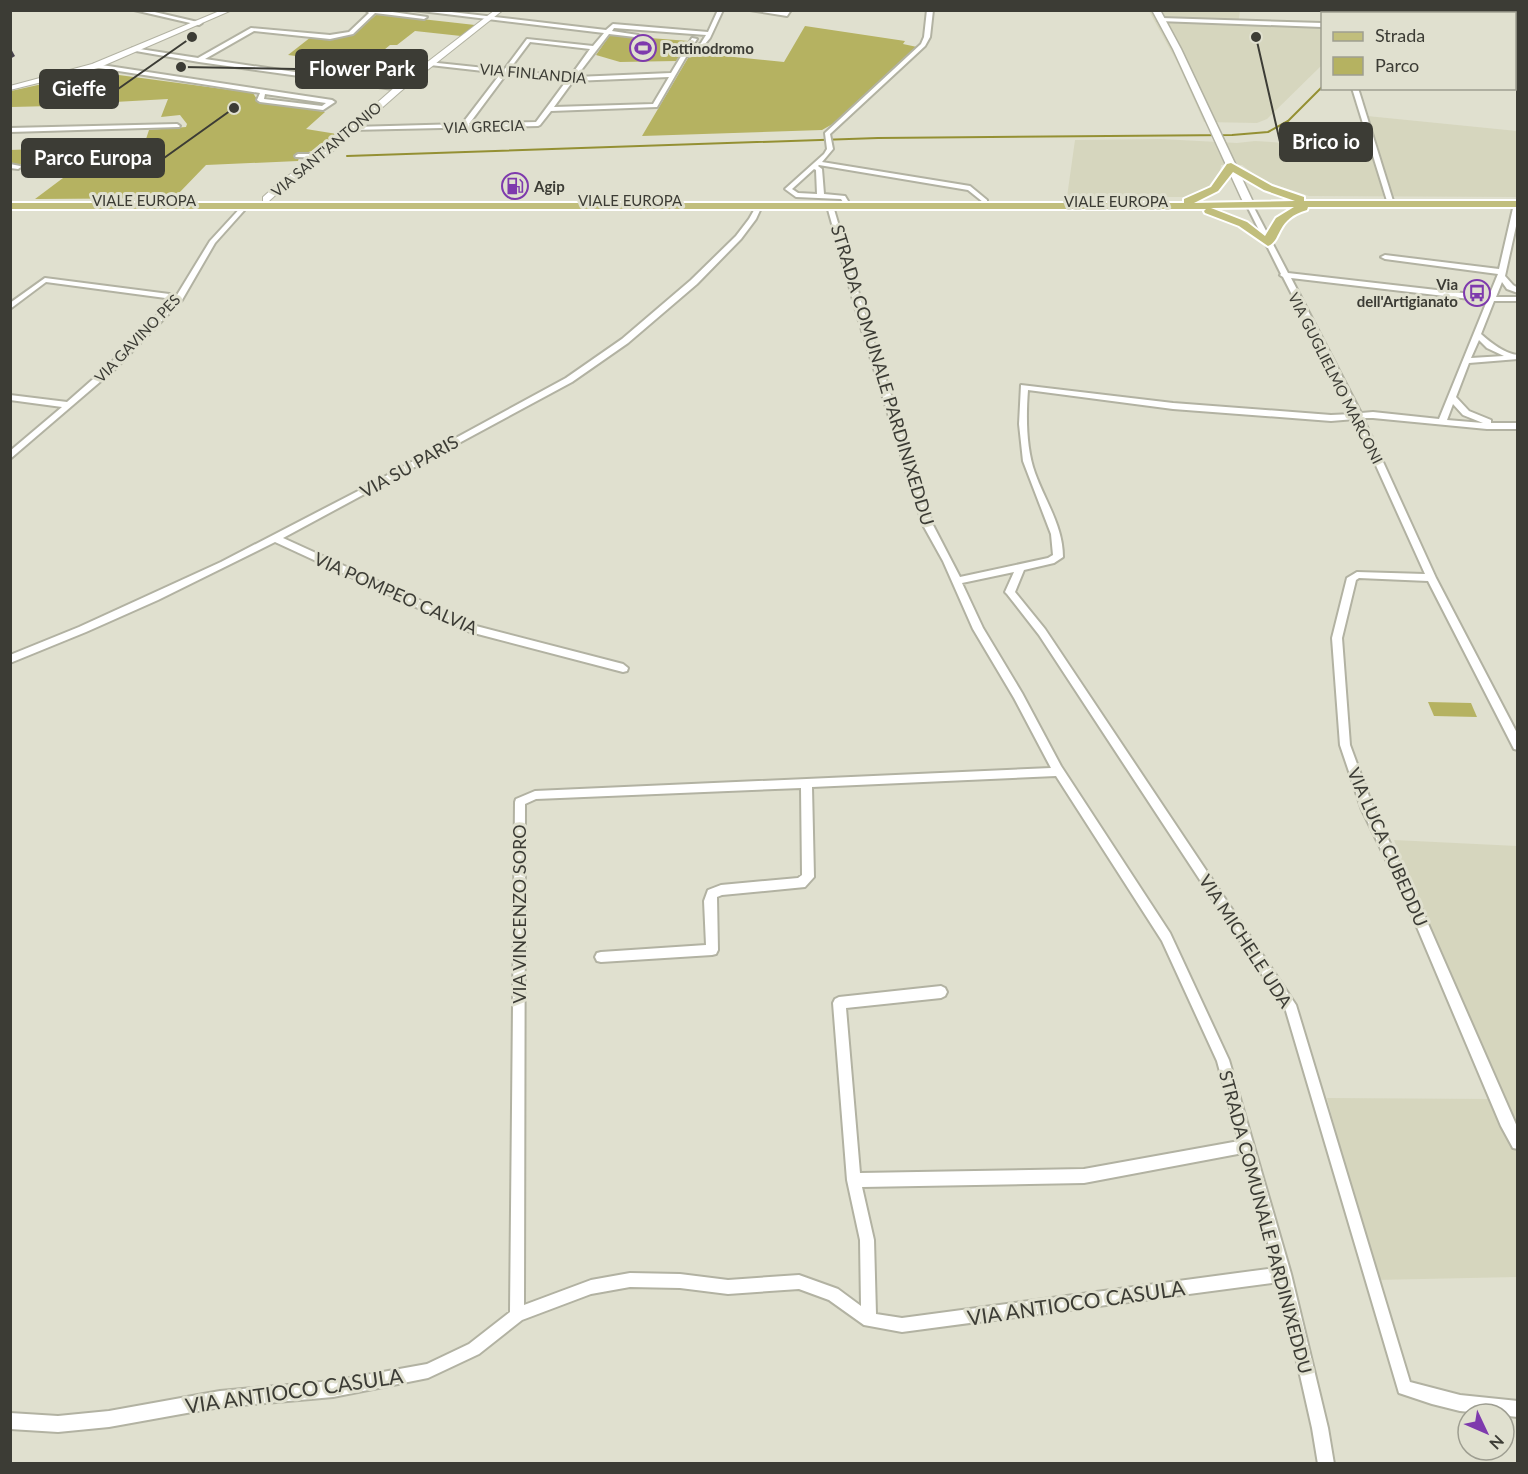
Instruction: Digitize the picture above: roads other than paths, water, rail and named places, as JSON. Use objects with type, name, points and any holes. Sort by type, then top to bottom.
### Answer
[{"type":"main road","name":"VIA GUGLIELMO MARCONI","points":[[1156,10],[1250,204]]},
{"type":"main road","points":[[1186,204],[1214,192],[1221,185],[1231,166],[1268,188],[1318,204]]},
{"type":"main road","name":"VIALE EUROPA","points":[[10,200],[985,201],[1186,204]]},
{"type":"main road","points":[[1186,204],[1229,218],[1252,230],[1268,243],[1274,227],[1284,214],[1318,204]]},
{"type":"main road","name":"VIALE EUROPA","points":[[10,206],[1517,204]]},
{"type":"street","points":[[136,10],[199,23]]},
{"type":"street","points":[[10,88],[95,66],[229,10]]},
{"type":"street","points":[[368,10],[482,24]]},
{"type":"street","points":[[415,10],[605,33],[694,39],[708,37]]},
{"type":"street","name":"VIA SANT'ANTONIO","points":[[266,199],[285,182],[322,156],[430,63],[500,10]]},
{"type":"street","points":[[684,56],[697,53],[708,37],[721,10]]},
{"type":"street","points":[[752,10],[787,14],[789,10]]},
{"type":"street","points":[[845,201],[843,197],[796,195],[788,189],[817,165],[830,149],[828,136],[923,45],[927,37],[930,10]]},
{"type":"street","points":[[199,60],[254,28],[330,37],[351,33],[374,11]]},
{"type":"street","points":[[1161,20],[1321,25]]},
{"type":"street","points":[[605,33],[613,26],[708,37]]},
{"type":"street","name":"VIA GRECIA","points":[[353,129],[538,124],[605,33]]},
{"type":"street","points":[[551,109],[656,106],[694,39]]},
{"type":"street","points":[[464,126],[529,40],[594,48]]},
{"type":"street","points":[[133,50],[398,89]]},
{"type":"street","points":[[117,57],[114,66],[118,70]]},
{"type":"street","name":"VIA FINLANDIA","points":[[430,63],[572,79],[673,75]]},
{"type":"street","points":[[95,66],[263,92],[260,100],[323,108],[332,102]]},
{"type":"street","points":[[74,73],[118,70]]},
{"type":"street","points":[[1356,90],[1391,204]]},
{"type":"street","points":[[10,130],[86,129],[177,126],[172,119],[102,122],[86,129]]},
{"type":"street","points":[[298,156],[322,156]]},
{"type":"street","points":[[817,165],[821,196]]},
{"type":"street","points":[[817,165],[970,188],[985,201]]},
{"type":"street","name":"VIA GUGLIELMO MARCONI","points":[[1250,204],[1284,275],[1358,416],[1431,578],[1518,746]]},
{"type":"street","points":[[1442,421],[1501,274],[1517,204]]},
{"type":"street","name":"VIA GAVINO PES","points":[[10,456],[112,367],[179,298],[222,229],[246,205]]},
{"type":"street","name":"VIA SU PARIS","points":[[10,659],[82,632],[276,539],[569,380],[612,351],[737,242],[758,214],[759,206]]},
{"type":"street","name":"STRADA COMUNALE PARDINIXEDDU","points":[[830,206],[863,321],[928,525],[957,581],[978,629],[1059,772],[1166,937],[1223,1060],[1284,1274],[1320,1428],[1326,1464]]},
{"type":"street","points":[[1384,257],[1501,274],[1510,287],[1518,291]]},
{"type":"street","points":[[1284,275],[1492,299],[1518,299]]},
{"type":"street","points":[[10,307],[45,280],[179,298]]},
{"type":"street","points":[[1478,335],[1490,346],[1516,357]]},
{"type":"street","points":[[1467,361],[1516,357]]},
{"type":"street","points":[[957,581],[1051,561],[1058,557],[1059,541],[1027,461],[1022,401],[1024,387],[1173,406],[1330,418],[1358,416],[1518,426]]},
{"type":"street","points":[[10,398],[69,405]]},
{"type":"street","points":[[1452,398],[1466,413],[1499,426]]},
{"type":"street","name":"VIA POMPEO CALVIA","points":[[276,539],[473,629],[623,668]]},
{"type":"street","name":"VIA MICHELE UDA","points":[[1021,567],[1010,592],[1042,632],[1292,1009],[1404,1388],[1437,1400],[1480,1408],[1518,1409]]},
{"type":"street","name":"VIA LUCA CUBEDDU","points":[[1431,578],[1357,575],[1352,578],[1337,638],[1345,745],[1368,810],[1412,901],[1506,1121],[1518,1143]]},
{"type":"street","name":"VIA VINCENZO SORO","points":[[517,1315],[520,802],[535,795],[1059,772]]},
{"type":"street","points":[[601,957],[712,950],[710,901],[712,894],[729,889],[801,883],[808,877],[806,783]]},
{"type":"street","points":[[869,1320],[867,1240],[854,1180],[838,1003],[941,992]]},
{"type":"street","points":[[854,1180],[1084,1176],[1247,1146]]},
{"type":"street","name":"VIA ANTIOCO CASULA","points":[[10,1421],[58,1424],[109,1419],[220,1399],[333,1389],[428,1371],[474,1349],[517,1315],[591,1287],[630,1281],[680,1281],[728,1287],[799,1282],[833,1294],[869,1320],[902,1325],[1284,1274]]},
{"type":"waterway","points":[[347,156],[878,138],[1232,135],[1268,132],[1288,121],[1321,88]]},
{"type":"place","name":"Gieffe","points":[[192,37]]},
{"type":"place","name":"Brico io","points":[[1256,37]]},
{"type":"place","name":"Pattinodromo","points":[[643,48]]},
{"type":"place","name":"Flower Park","points":[[181,67]]},
{"type":"place","name":"Parco Europa","points":[[234,108]]},
{"type":"place","name":"Agip","points":[[515,186]]},
{"type":"place","name":"Via dell'Artigianato","points":[[1477,293]]}]
